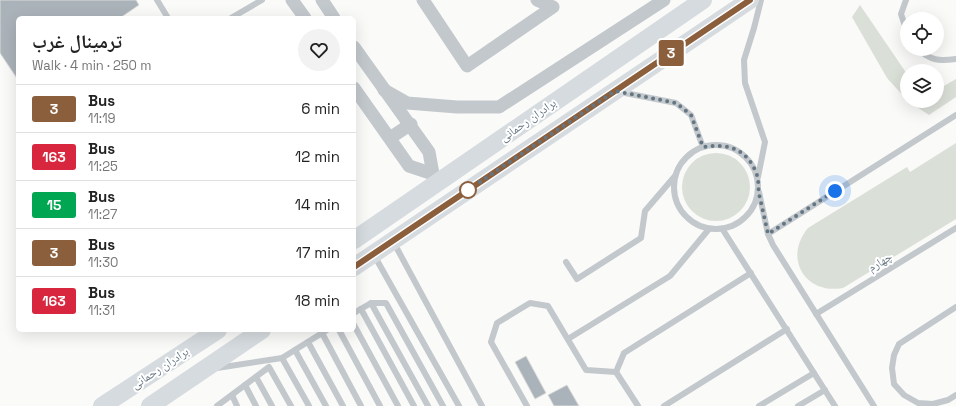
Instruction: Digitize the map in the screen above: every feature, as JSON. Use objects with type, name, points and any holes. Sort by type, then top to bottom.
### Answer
[{"type":"main road","name":"برادران رحمانی","points":[[356,238],[436,178],[703,0]]},
{"type":"main road","name":"برادران رحمانی","points":[[356,266],[750,0]]},
{"type":"main road","name":"برادران رحمانی","points":[[102,406],[215,332]]},
{"type":"main road","points":[[150,406],[259,332]]},
{"type":"street","points":[[292,0],[304,16]]},
{"type":"street","points":[[322,0],[333,16]]},
{"type":"street","points":[[423,0],[467,66],[553,7],[537,0]]},
{"type":"street","points":[[384,90],[407,103],[457,107],[499,107],[664,0]]},
{"type":"street","points":[[356,49],[429,152],[436,178]]},
{"type":"street","points":[[356,91],[409,166],[436,178]]},
{"type":"street","points":[[390,138],[410,124]]},
{"type":"lane","points":[[157,0],[167,16]]},
{"type":"lane","points":[[234,16],[262,0]]},
{"type":"lane","points":[[760,0],[754,28],[744,60],[746,83],[765,142],[758,177],[759,191],[768,234],[773,245],[874,406]]},
{"type":"lane","points":[[902,12],[906,0]]},
{"type":"lane","points":[[928,56],[932,59],[945,60],[956,58]]},
{"type":"lane","points":[[615,91],[676,103],[691,115],[703,147]]},
{"type":"lane","points":[[768,234],[956,114]]},
{"type":"lane","points":[[566,262],[577,279],[641,238],[645,211],[675,176],[681,163],[690,153],[703,147],[717,144],[730,147],[743,154],[752,164],[758,177]]},
{"type":"lane","points":[[675,176],[675,197],[684,216],[696,225],[709,229],[723,230],[736,225],[748,217],[755,205],[759,191]]},
{"type":"lane","name":"چهارم","points":[[816,314],[956,228]]},
{"type":"lane","points":[[568,339],[670,276],[709,229]]},
{"type":"lane","points":[[723,230],[833,404]]},
{"type":"lane","points":[[393,241],[482,406]]},
{"type":"lane","points":[[373,254],[459,406]]},
{"type":"lane","points":[[616,372],[624,353],[751,273]]},
{"type":"lane","points":[[371,303],[428,406]]},
{"type":"lane","points":[[356,312],[371,303],[386,303],[443,406]]},
{"type":"lane","points":[[527,406],[491,342],[497,323],[530,303],[548,306],[586,370],[616,372]]},
{"type":"lane","points":[[956,307],[899,344],[894,355],[892,368],[894,384],[904,395],[918,403],[932,404],[948,400],[956,395]]},
{"type":"lane","points":[[361,309],[414,406]]},
{"type":"lane","points":[[356,329],[398,406]]},
{"type":"lane","points":[[664,406],[787,329]]},
{"type":"lane","points":[[204,370],[282,358],[324,332],[361,406]]},
{"type":"lane","points":[[340,332],[380,406]]},
{"type":"lane","points":[[308,342],[343,406]]},
{"type":"lane","points":[[295,350],[326,406]]},
{"type":"lane","points":[[282,358],[309,406]]},
{"type":"lane","points":[[218,406],[269,367],[291,406]]},
{"type":"lane","points":[[616,372],[638,406]]},
{"type":"lane","points":[[759,406],[814,373]]},
{"type":"lane","points":[[256,377],[272,406]]},
{"type":"lane","points":[[245,385],[256,406]]},
{"type":"lane","points":[[798,406],[825,390]]},
{"type":"lane","points":[[232,395],[238,406]]},
{"type":"shaded area","points":[[860,5],[900,64],[900,92],[887,78],[852,17]]},
{"type":"shaded area","points":[[956,79],[956,97],[944,105],[944,86]]},
{"type":"shaded area","points":[[918,108],[940,108],[929,115]]},
{"type":"shaded area","points":[[956,143],[956,219],[843,288],[830,289],[818,286],[809,280],[802,272],[798,262],[798,251],[801,239],[808,228],[907,167],[910,172]]},
{"type":"shaded area","points":[[716,153],[729,156],[740,163],[747,174],[750,187],[747,200],[740,211],[729,218],[716,221],[703,218],[692,211],[685,200],[682,187],[685,174],[692,163],[703,156]]},
{"type":"building","points":[[0,0],[136,0],[139,5],[123,16],[16,16],[16,77],[0,53]]},
{"type":"building","points":[[526,356],[546,393],[535,399],[515,362]]},
{"type":"building","points":[[567,385],[579,406],[554,406],[548,395]]},
{"type":"bus line","name":"3","points":[[356,266],[750,0]]},
{"type":"route","points":[[468,190],[615,91],[676,103],[691,115],[703,147],[717,144],[730,147],[743,154],[752,164],[758,177],[759,191],[768,234],[835,191]]}]
